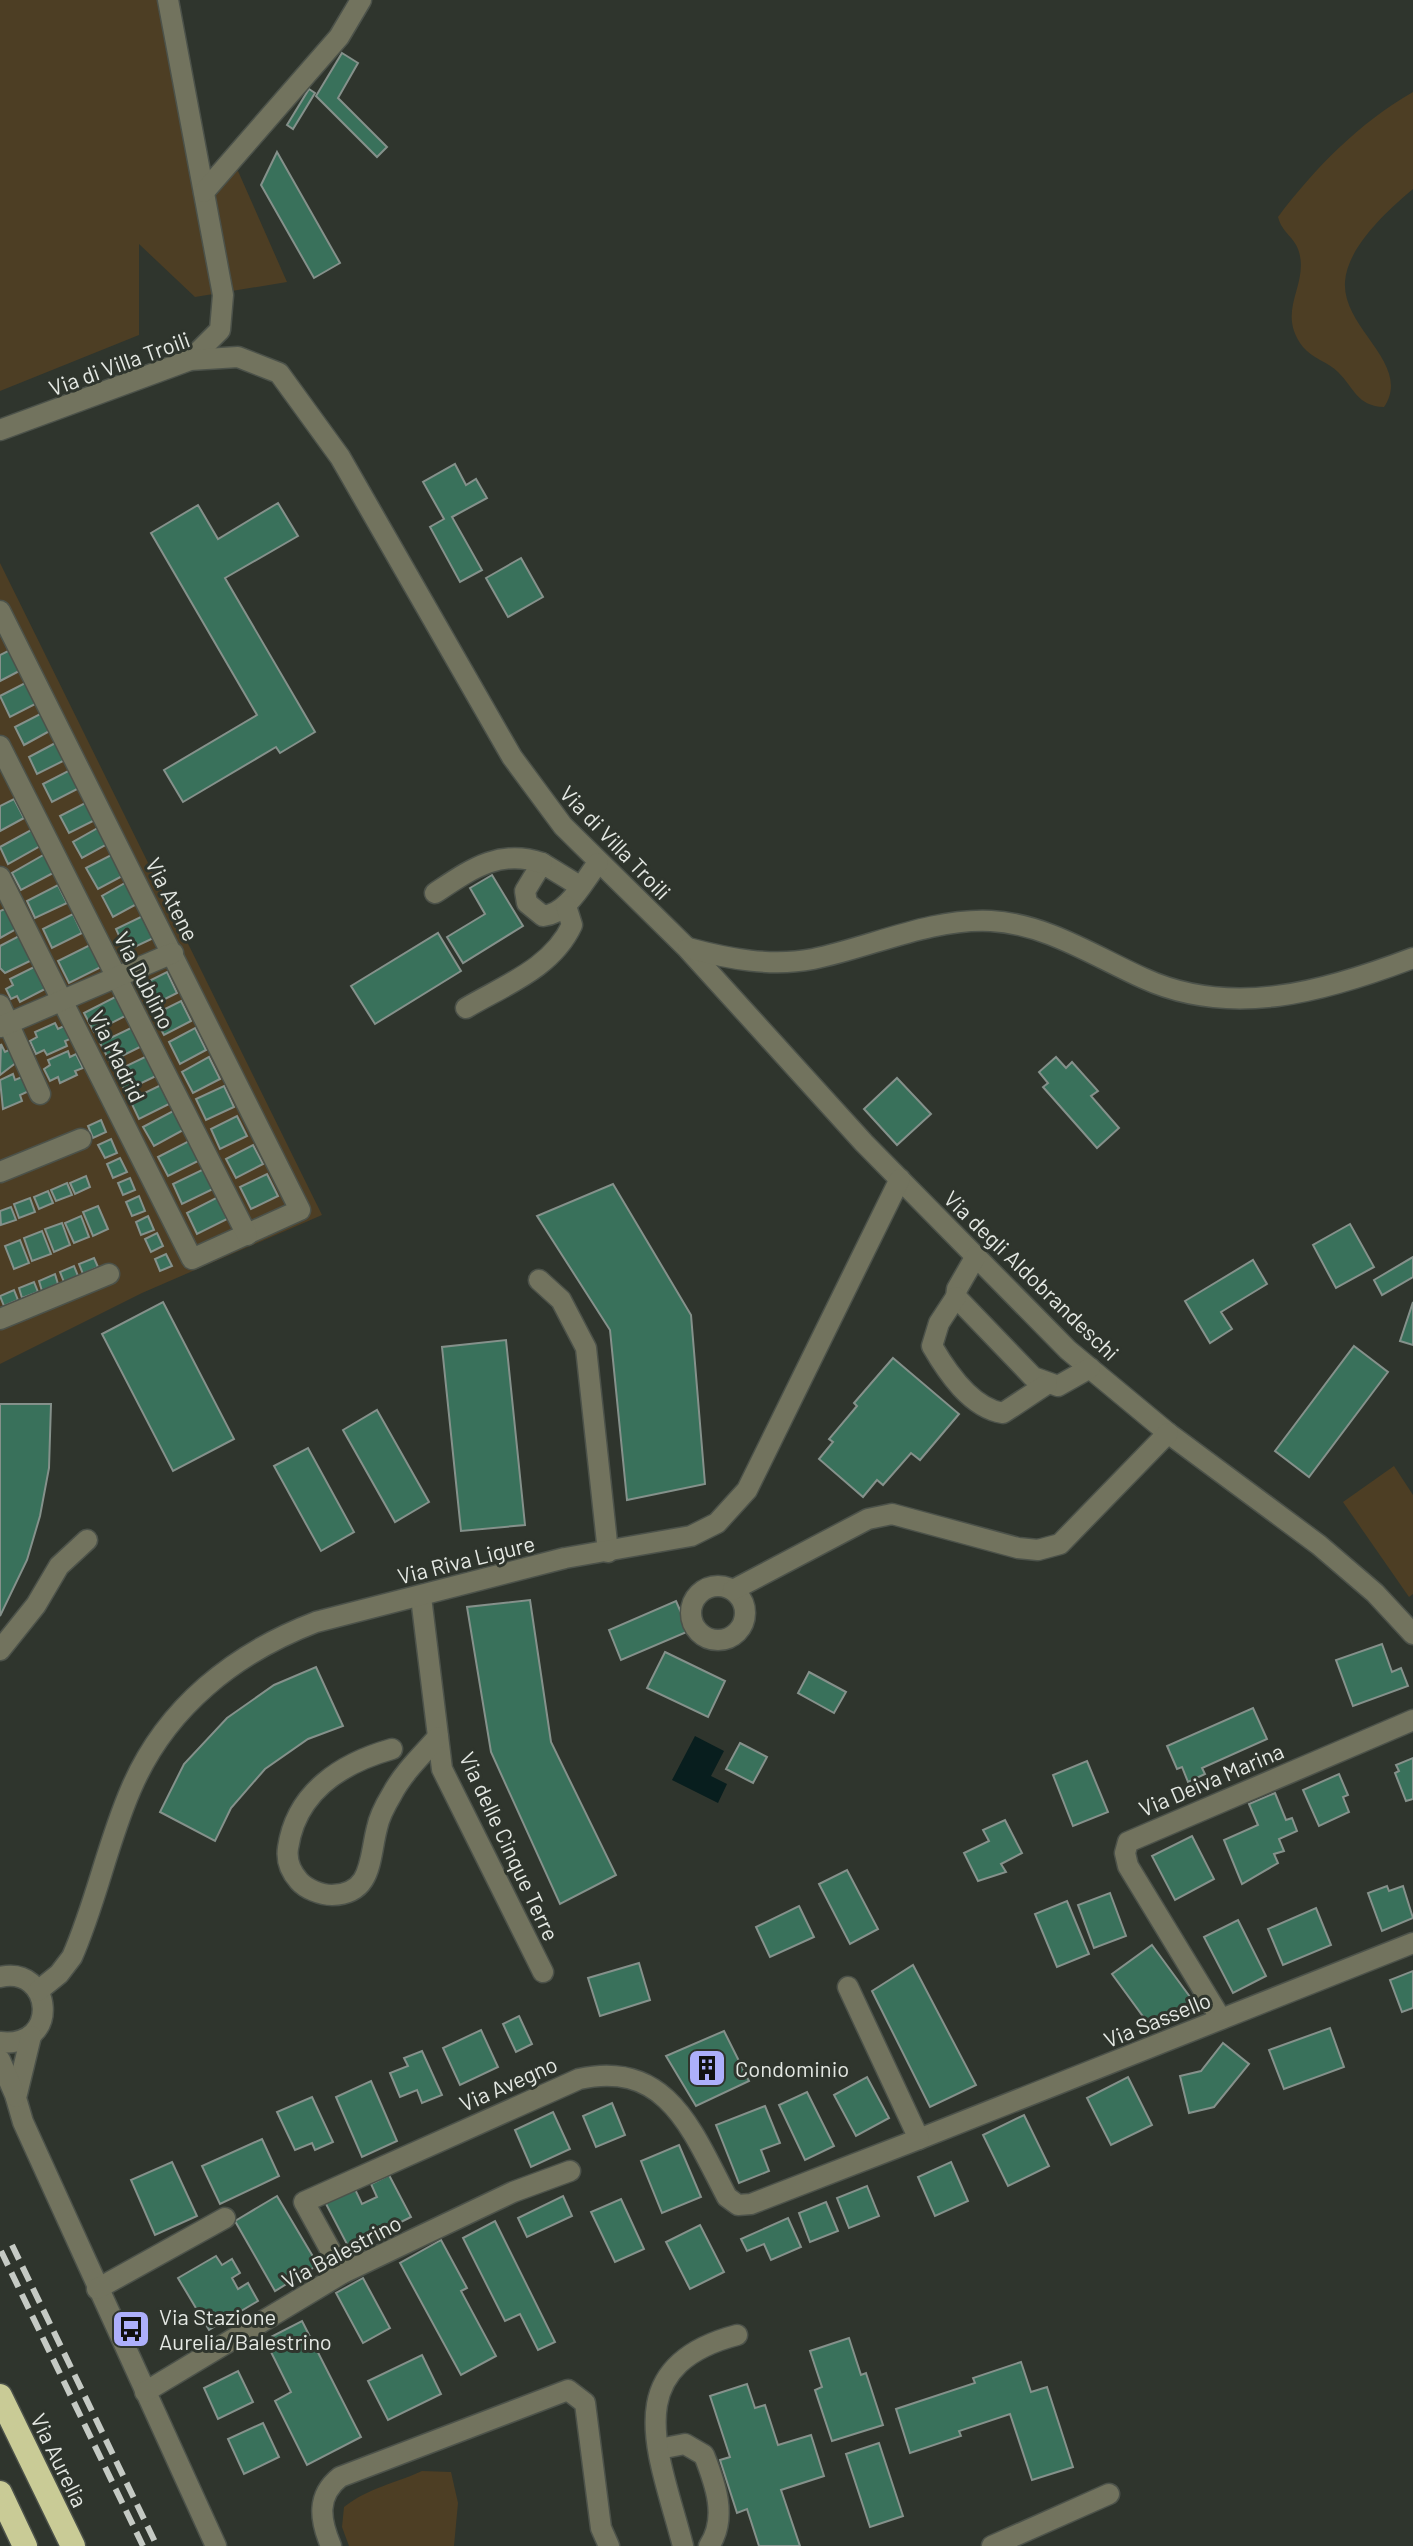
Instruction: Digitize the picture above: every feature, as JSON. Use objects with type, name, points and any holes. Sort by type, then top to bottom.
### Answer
[{"type":"highway","name":"Via Aurelia","points":[[0,2396],[73,2546]]},
{"type":"highway","points":[[0,2493],[25,2546]]},
{"type":"street","points":[[168,0],[223,295],[222,320],[216,337],[190,360]]},
{"type":"street","points":[[204,192],[339,37],[361,0]]},
{"type":"street","name":"Via di Villa Troili","points":[[0,430],[190,360],[224,355],[270,367],[287,382],[372,509],[512,757],[563,826],[686,947]]},
{"type":"street","name":"Via Atene","points":[[0,611],[300,1210],[247,1235]]},
{"type":"street","name":"Via Dublino","points":[[0,746],[247,1235]]},
{"type":"street","points":[[435,893],[480,863],[503,857],[542,863],[578,885]]},
{"type":"street","points":[[542,863],[525,891],[527,903],[543,916],[555,915],[566,906],[578,885],[598,863]]},
{"type":"street","name":"Via Madrid","points":[[0,877],[192,1259],[247,1235]]},
{"type":"street","points":[[466,1008],[547,961],[563,946],[572,925],[566,906]]},
{"type":"street","points":[[686,947],[742,960],[789,962],[936,926],[993,921],[1038,930],[1170,989],[1214,999],[1243,1000],[1342,982],[1413,958]]},
{"type":"street","name":"Via degli Aldobrandeschi","points":[[686,947],[900,1179],[1090,1368],[1168,1433],[1319,1545],[1375,1593],[1413,1634]]},
{"type":"street","points":[[40,1094],[3,1018],[63,999],[173,953]]},
{"type":"street","points":[[0,1172],[81,1139]]},
{"type":"street","name":"Via Riva Ligure","points":[[38,1991],[59,1974],[72,1957],[130,1790],[143,1765],[193,1698],[234,1663],[284,1634],[316,1622],[565,1558],[691,1536],[717,1523],[738,1503],[756,1474],[900,1179]]},
{"type":"street","points":[[976,1256],[939,1323],[932,1346],[965,1390],[992,1411],[1003,1413],[1047,1384]]},
{"type":"street","points":[[0,1319],[109,1274]]},
{"type":"street","points":[[539,1280],[561,1300],[586,1348],[608,1552]]},
{"type":"street","points":[[956,1297],[1033,1377],[1058,1386],[1090,1368]]},
{"type":"street","points":[[733,1590],[868,1519],[892,1514],[1018,1548],[1038,1550],[1060,1544],[1168,1433]]},
{"type":"street","points":[[0,1650],[54,1574],[87,1540]]},
{"type":"street","name":"Via delle Cinque Terre","points":[[421,1597],[442,1769],[543,1972]]},
{"type":"street","name":"Via Deiva Marina","points":[[1221,2019],[1128,1866],[1125,1850],[1128,1842],[1413,1720]]},
{"type":"street","points":[[392,1749],[363,1757],[319,1786],[301,1807],[287,1852],[290,1868],[302,1884],[325,1895],[343,1895],[363,1884],[371,1868],[377,1826],[393,1791],[438,1737]]},
{"type":"street","name":"Via Sassello","points":[[919,2139],[1413,1943]]},
{"type":"street","points":[[2,1975],[24,1979],[38,1991],[44,2014],[31,2036],[16,2098]]},
{"type":"street","points":[[848,1987],[919,2139]]},
{"type":"street","points":[[0,2042],[12,2043],[31,2036]]},
{"type":"street","points":[[0,2060],[27,2133],[216,2546]]},
{"type":"street","name":"Via Avegno","points":[[343,2273],[304,2202],[579,2079],[623,2077],[663,2094],[681,2112],[727,2197],[738,2205],[751,2204],[919,2139]]},
{"type":"street","name":"Via Balestrino","points":[[145,2392],[343,2273],[500,2198],[570,2171]]},
{"type":"street","points":[[97,2289],[225,2218]]},
{"type":"street","points":[[683,2546],[659,2449],[656,2406],[670,2372],[698,2348],[737,2335]]},
{"type":"street","points":[[331,2546],[321,2512],[327,2492],[340,2477],[568,2390],[585,2403],[601,2528],[609,2546]]},
{"type":"street","points":[[659,2449],[685,2444],[704,2455],[719,2510],[716,2533],[709,2546]]},
{"type":"street","points":[[992,2546],[1109,2494]]},
{"type":"shaded area","points":[[0,0],[164,0],[163,33],[192,183],[238,171],[287,282],[195,297],[139,244],[139,335],[0,391]]},
{"type":"shaded area","points":[[1413,92],[1413,189],[1370,230],[1353,256],[1345,282],[1347,299],[1354,315],[1384,361],[1390,376],[1391,391],[1384,407],[1368,404],[1357,396],[1338,372],[1303,347],[1295,334],[1292,310],[1301,264],[1295,242],[1278,217],[1307,181],[1356,132]]},
{"type":"shaded area","points":[[0,563],[322,1215],[142,1293],[0,1364]]},
{"type":"shaded area","points":[[1394,1466],[1413,1495],[1413,1594],[1409,1597],[1343,1502]]},
{"type":"shaded area","points":[[422,2471],[451,2472],[458,2503],[454,2546],[349,2546],[342,2527],[344,2507],[373,2490]]},
{"type":"water","points":[[695,1736],[724,1751],[711,1776],[727,1784],[718,1803],[672,1780]]},
{"type":"building","points":[[342,53],[358,63],[338,98],[387,147],[377,157],[316,96]]},
{"type":"building","points":[[309,89],[315,93],[293,129],[287,125]]},
{"type":"building","points":[[277,152],[340,263],[314,278],[261,185]]},
{"type":"building","points":[[455,464],[466,485],[476,479],[487,498],[452,517],[482,570],[460,582],[430,527],[444,519],[423,482]]},
{"type":"building","points":[[278,503],[298,536],[225,578],[315,732],[280,753],[276,747],[183,802],[164,770],[257,715],[151,533],[198,505],[218,539]]},
{"type":"building","points":[[521,558],[543,597],[508,617],[486,578]]},
{"type":"building","points":[[14,648],[25,668],[0,681],[0,655]]},
{"type":"building","points":[[31,680],[41,701],[10,717],[0,696]]},
{"type":"building","points":[[46,711],[55,728],[24,745],[15,727]]},
{"type":"building","points":[[61,740],[69,758],[37,774],[29,757]]},
{"type":"building","points":[[74,768],[83,786],[52,802],[43,784]]},
{"type":"building","points":[[14,799],[24,818],[0,831],[0,806]]},
{"type":"building","points":[[91,800],[99,818],[69,833],[60,816]]},
{"type":"building","points":[[103,825],[113,841],[82,858],[73,842]]},
{"type":"building","points":[[31,830],[40,846],[8,864],[0,847]]},
{"type":"building","points":[[117,852],[128,873],[98,889],[86,868]]},
{"type":"building","points":[[45,854],[55,872],[21,890],[12,873]]},
{"type":"building","points":[[492,875],[523,926],[463,963],[447,937],[485,914],[470,888]]},
{"type":"building","points":[[132,879],[144,900],[113,917],[102,896]]},
{"type":"building","points":[[58,885],[67,903],[35,918],[27,901]]},
{"type":"building","points":[[5,909],[16,929],[0,938],[0,911]]},
{"type":"building","points":[[149,913],[160,935],[126,951],[116,929]]},
{"type":"building","points":[[73,914],[82,933],[52,948],[43,929]]},
{"type":"building","points":[[438,933],[461,971],[375,1024],[351,986]]},
{"type":"building","points":[[19,936],[32,960],[5,973],[0,968],[0,946]]},
{"type":"building","points":[[90,945],[101,967],[69,983],[58,961]]},
{"type":"building","points":[[34,967],[45,989],[20,1002],[17,996],[11,999],[6,989],[13,985],[10,979]]},
{"type":"building","points":[[167,972],[177,993],[149,1007],[139,986]]},
{"type":"building","points":[[119,995],[129,1014],[94,1032],[84,1013]]},
{"type":"building","points":[[181,1001],[191,1021],[164,1035],[153,1015]]},
{"type":"building","points":[[55,1023],[58,1029],[64,1026],[70,1039],[65,1041],[67,1046],[47,1055],[44,1050],[36,1054],[30,1041],[37,1037],[35,1032]]},
{"type":"building","points":[[133,1027],[142,1046],[110,1062],[100,1043]]},
{"type":"building","points":[[195,1028],[206,1050],[180,1064],[169,1042]]},
{"type":"building","points":[[1,1044],[5,1052],[11,1049],[17,1062],[0,1075]]},
{"type":"building","points":[[68,1051],[70,1057],[76,1054],[83,1068],[75,1071],[77,1075],[60,1083],[58,1077],[50,1081],[44,1069],[50,1065],[48,1060]]},
{"type":"building","points":[[147,1056],[156,1076],[125,1091],[116,1071]]},
{"type":"building","points":[[209,1057],[220,1079],[193,1093],[182,1072]]},
{"type":"building","points":[[1056,1057],[1066,1068],[1072,1062],[1098,1091],[1091,1096],[1119,1128],[1097,1148],[1043,1087],[1048,1083],[1039,1072]]},
{"type":"building","points":[[13,1074],[15,1080],[22,1077],[29,1091],[20,1095],[22,1101],[3,1109],[0,1080]]},
{"type":"building","points":[[897,1078],[931,1114],[897,1145],[864,1109]]},
{"type":"building","points":[[161,1085],[171,1103],[139,1119],[130,1100]]},
{"type":"building","points":[[224,1086],[234,1107],[206,1120],[196,1099]]},
{"type":"building","points":[[175,1110],[185,1129],[154,1146],[143,1127]]},
{"type":"building","points":[[237,1116],[247,1136],[220,1149],[211,1129]]},
{"type":"building","points":[[101,1120],[106,1132],[93,1138],[88,1126]]},
{"type":"building","points":[[111,1139],[117,1153],[105,1158],[98,1145]]},
{"type":"building","points":[[191,1140],[200,1160],[168,1176],[158,1157]]},
{"type":"building","points":[[253,1145],[263,1164],[236,1178],[226,1159]]},
{"type":"building","points":[[120,1158],[127,1172],[113,1178],[107,1164]]},
{"type":"building","points":[[204,1169],[213,1189],[182,1204],[173,1184]]},
{"type":"building","points":[[267,1174],[278,1196],[251,1209],[240,1187]]},
{"type":"building","points":[[86,1176],[90,1187],[75,1194],[70,1183]]},
{"type":"building","points":[[130,1178],[135,1190],[123,1195],[118,1183]]},
{"type":"building","points":[[67,1183],[72,1195],[56,1201],[51,1190]]},
{"type":"building","points":[[613,1184],[691,1315],[705,1484],[627,1500],[610,1330],[537,1216]]},
{"type":"building","points":[[48,1191],[53,1203],[39,1209],[34,1197]]},
{"type":"building","points":[[139,1196],[145,1211],[132,1216],[126,1202]]},
{"type":"building","points":[[220,1196],[231,1217],[197,1234],[187,1213]]},
{"type":"building","points":[[30,1198],[35,1212],[19,1218],[14,1204]]},
{"type":"building","points":[[98,1206],[108,1229],[93,1236],[83,1212]]},
{"type":"building","points":[[11,1207],[16,1220],[1,1225],[0,1211]]},
{"type":"building","points":[[81,1216],[89,1237],[74,1243],[65,1223]]},
{"type":"building","points":[[148,1216],[154,1230],[141,1235],[136,1222]]},
{"type":"building","points":[[62,1223],[70,1245],[54,1252],[45,1229]]},
{"type":"building","points":[[1350,1224],[1374,1267],[1336,1288],[1313,1245]]},
{"type":"building","points":[[42,1231],[51,1254],[32,1261],[24,1238]]},
{"type":"building","points":[[157,1233],[163,1246],[151,1252],[145,1239]]},
{"type":"building","points":[[20,1240],[29,1263],[14,1269],[5,1246]]},
{"type":"building","points":[[166,1254],[172,1266],[160,1271],[155,1259]]},
{"type":"building","points":[[1413,1257],[1413,1277],[1382,1295],[1374,1280]]},
{"type":"building","points":[[94,1258],[98,1267],[83,1274],[79,1264]]},
{"type":"building","points":[[1253,1260],[1267,1284],[1221,1312],[1232,1329],[1210,1343],[1185,1301]]},
{"type":"building","points":[[74,1266],[78,1276],[64,1282],[60,1272]]},
{"type":"building","points":[[55,1274],[58,1284],[42,1291],[39,1281]]},
{"type":"building","points":[[34,1282],[38,1292],[22,1298],[19,1288]]},
{"type":"building","points":[[14,1290],[18,1300],[4,1306],[0,1296]]},
{"type":"building","points":[[163,1302],[234,1439],[173,1471],[102,1334]]},
{"type":"building","points":[[1413,1302],[1413,1345],[1400,1341]]},
{"type":"building","points":[[506,1340],[525,1525],[461,1531],[442,1347]]},
{"type":"building","points":[[1354,1346],[1388,1372],[1309,1477],[1275,1451]]},
{"type":"building","points":[[893,1358],[959,1414],[920,1460],[911,1453],[883,1485],[877,1480],[863,1497],[819,1459],[833,1442],[829,1439],[857,1406],[854,1403]]},
{"type":"building","points":[[0,1404],[51,1404],[49,1468],[40,1516],[27,1560],[0,1616]]},
{"type":"building","points":[[377,1410],[429,1502],[395,1522],[343,1430]]},
{"type":"building","points":[[308,1448],[354,1532],[321,1551],[274,1466]]},
{"type":"building","points":[[530,1600],[551,1742],[616,1875],[560,1904],[491,1752],[467,1607]]},
{"type":"building","points":[[676,1601],[689,1631],[621,1660],[609,1630]]},
{"type":"building","points":[[1382,1644],[1392,1672],[1401,1668],[1408,1686],[1353,1706],[1336,1660]]},
{"type":"building","points":[[665,1652],[725,1681],[708,1717],[647,1688]]},
{"type":"building","points":[[316,1667],[343,1726],[308,1739],[265,1769],[231,1808],[215,1841],[160,1812],[184,1764],[227,1718],[274,1685]]},
{"type":"building","points":[[809,1672],[846,1692],[834,1713],[798,1693]]},
{"type":"building","points":[[1253,1708],[1267,1739],[1202,1768],[1205,1774],[1188,1782],[1182,1767],[1177,1769],[1167,1746]]},
{"type":"building","points":[[740,1743],[767,1757],[753,1783],[726,1769]]},
{"type":"building","points":[[1413,1758],[1413,1799],[1406,1801],[1395,1773],[1399,1771],[1396,1765]]},
{"type":"building","points":[[1087,1761],[1108,1812],[1073,1826],[1053,1775]]},
{"type":"building","points":[[1339,1774],[1348,1795],[1343,1797],[1349,1812],[1319,1826],[1303,1790]]},
{"type":"building","points":[[1275,1793],[1286,1820],[1292,1818],[1297,1831],[1279,1839],[1284,1851],[1274,1854],[1278,1863],[1242,1884],[1224,1840],[1258,1825],[1249,1804]]},
{"type":"building","points":[[1005,1820],[1022,1853],[1001,1864],[1006,1872],[978,1881],[964,1853],[989,1841],[983,1830]]},
{"type":"building","points":[[1192,1836],[1214,1879],[1175,1900],[1152,1856]]},
{"type":"building","points":[[847,1870],[878,1929],[850,1944],[819,1884]]},
{"type":"building","points":[[1387,1886],[1389,1891],[1403,1886],[1413,1918],[1382,1931],[1368,1893]]},
{"type":"building","points":[[1110,1893],[1126,1936],[1094,1948],[1078,1905]]},
{"type":"building","points":[[1067,1901],[1089,1954],[1057,1967],[1035,1914]]},
{"type":"building","points":[[799,1906],[814,1937],[770,1957],[756,1927]]},
{"type":"building","points":[[1316,1908],[1331,1945],[1283,1965],[1268,1929]]},
{"type":"building","points":[[1238,1920],[1266,1976],[1233,1993],[1204,1937]]},
{"type":"building","points":[[1152,1945],[1193,2001],[1153,2030],[1112,1974]]},
{"type":"building","points":[[639,1963],[650,2000],[600,2016],[588,1978]]},
{"type":"building","points":[[913,1965],[976,2085],[930,2107],[872,1991]]},
{"type":"building","points":[[1413,1971],[1413,2008],[1402,2012],[1390,1980]]},
{"type":"building","points":[[519,2016],[532,2044],[516,2052],[503,2024]]},
{"type":"building","points":[[1330,2028],[1344,2067],[1284,2089],[1269,2050]]},
{"type":"building","points":[[481,2030],[498,2067],[460,2085],[443,2048]]},
{"type":"building","name":"Condominio","points":[[724,2031],[749,2081],[696,2106],[666,2056]]},
{"type":"building","points":[[1223,2043],[1249,2064],[1214,2107],[1189,2113],[1180,2076],[1201,2071]]},
{"type":"building","points":[[422,2051],[442,2095],[422,2103],[417,2090],[400,2097],[390,2073],[408,2066],[404,2058]]},
{"type":"building","points":[[867,2077],[889,2118],[856,2136],[834,2095]]},
{"type":"building","points":[[1128,2077],[1152,2125],[1111,2145],[1087,2098]]},
{"type":"building","points":[[371,2081],[397,2141],[362,2157],[336,2097]]},
{"type":"building","points":[[807,2092],[834,2146],[805,2160],[779,2105]]},
{"type":"building","points":[[312,2097],[333,2142],[315,2150],[312,2143],[295,2150],[277,2112]]},
{"type":"building","points":[[612,2103],[625,2135],[596,2147],[583,2116]]},
{"type":"building","points":[[765,2106],[780,2143],[761,2150],[769,2171],[739,2183],[716,2125]]},
{"type":"building","points":[[553,2112],[570,2149],[531,2167],[515,2130]]},
{"type":"building","points":[[1024,2115],[1049,2166],[1008,2186],[983,2135]]},
{"type":"building","points":[[262,2139],[279,2176],[220,2204],[202,2166]]},
{"type":"building","points":[[679,2145],[701,2197],[662,2213],[641,2161]]},
{"type":"building","points":[[172,2162],[197,2216],[155,2235],[131,2180]]},
{"type":"building","points":[[951,2162],[968,2201],[935,2216],[918,2177]]},
{"type":"building","points":[[389,2175],[411,2217],[349,2248],[325,2202],[354,2187],[362,2204],[377,2197],[371,2184]]},
{"type":"building","points":[[867,2186],[879,2216],[849,2228],[837,2198]]},
{"type":"building","points":[[277,2196],[318,2265],[275,2291],[235,2221]]},
{"type":"building","points":[[563,2196],[572,2216],[527,2237],[518,2218]]},
{"type":"building","points":[[621,2199],[644,2249],[615,2262],[591,2212]]},
{"type":"building","points":[[826,2202],[838,2231],[810,2242],[799,2213]]},
{"type":"building","points":[[788,2218],[801,2247],[771,2260],[764,2244],[747,2251],[741,2239]]},
{"type":"building","points":[[495,2221],[555,2342],[538,2350],[520,2314],[505,2321],[463,2238]]},
{"type":"building","points":[[700,2225],[724,2272],[690,2289],[666,2242]]},
{"type":"building","points":[[441,2240],[467,2288],[461,2291],[496,2356],[461,2375],[400,2263]]},
{"type":"building","points":[[216,2256],[222,2265],[232,2259],[240,2273],[232,2278],[238,2289],[248,2283],[258,2301],[209,2330],[178,2278]]},
{"type":"building","points":[[363,2278],[390,2328],[363,2343],[336,2293]]},
{"type":"building","points":[[302,2321],[361,2437],[307,2465],[275,2401],[291,2392],[265,2340]]},
{"type":"building","points":[[849,2338],[861,2375],[866,2373],[883,2425],[832,2441],[815,2390],[822,2387],[810,2351]]},
{"type":"building","points":[[422,2355],[441,2394],[388,2420],[368,2381]]},
{"type":"building","points":[[1021,2362],[1031,2392],[1047,2387],[1073,2467],[1032,2480],[1010,2414],[959,2431],[961,2436],[910,2453],[896,2409],[975,2383],[973,2378]]},
{"type":"building","points":[[238,2371],[253,2402],[218,2419],[204,2388]]},
{"type":"building","points":[[747,2384],[755,2408],[765,2405],[778,2445],[811,2435],[824,2476],[781,2490],[800,2546],[759,2546],[747,2509],[737,2513],[720,2460],[730,2457],[710,2396]]},
{"type":"building","points":[[263,2423],[279,2457],[244,2474],[228,2439]]},
{"type":"building","points":[[879,2443],[903,2516],[870,2527],[846,2454]]},
{"type":"railway","points":[[12,2245],[157,2546]]},
{"type":"railway","points":[[1,2251],[143,2546]]},
{"type":"place","name":"Condominio","points":[[707,2068]]},
{"type":"place","name":"Via Stazione Aurelia/Balestrino","points":[[131,2329]]}]
